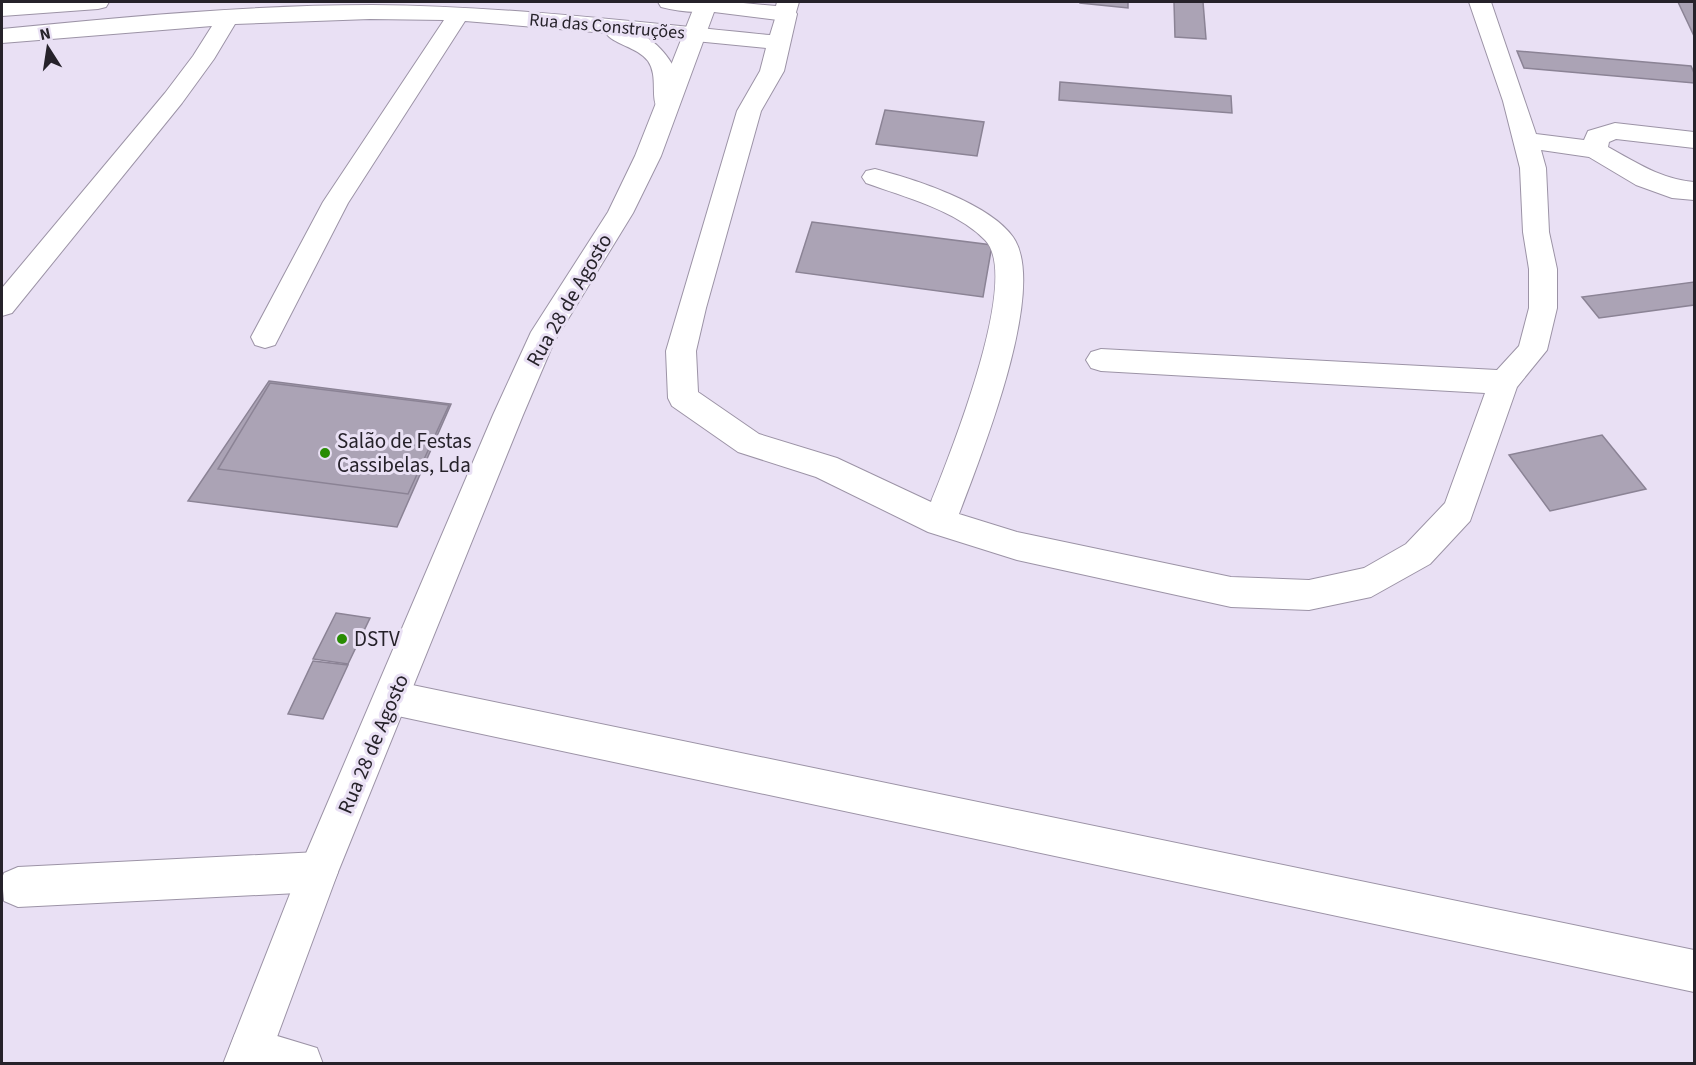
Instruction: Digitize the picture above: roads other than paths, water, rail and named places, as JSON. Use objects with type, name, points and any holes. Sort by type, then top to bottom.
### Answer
[{"type":"street","points":[[2,9],[98,2]]},
{"type":"street","name":"Rua das Construções","points":[[669,2],[787,8]]},
{"type":"street","points":[[787,8],[772,71],[749,111],[692,308],[681,351],[683,398],[749,443],[826,467],[940,522],[1017,546],[1231,592],[1309,595],[1371,582],[1418,554],[1458,511],[1504,382],[1532,351],[1543,309],[1543,269],[1536,232],[1533,168],[1480,2]]},
{"type":"street","name":"Rua 28 de Agosto","points":[[248,1057],[318,872],[393,698],[541,340],[620,213],[648,156],[706,3]]},
{"type":"street","name":"Rua das Construções","points":[[2,36],[227,18],[370,12],[459,14],[547,20],[780,43]]},
{"type":"street","points":[[265,337],[336,202],[459,14]]},
{"type":"street","points":[[2,306],[119,167],[189,78],[227,18]]},
{"type":"street","points":[[547,20],[618,33],[644,45],[654,53],[665,71],[668,82],[667,106]]},
{"type":"street","points":[[1595,150],[1597,137],[1615,131],[1695,140]]},
{"type":"street","points":[[1525,140],[1595,150],[1645,179],[1672,189],[1695,192]]},
{"type":"street","points":[[875,177],[978,220],[1003,241],[1012,265],[1000,336],[985,395],[940,522]]},
{"type":"street","points":[[1101,360],[1504,382]]},
{"type":"street","points":[[393,698],[1695,971]]},
{"type":"street","points":[[18,887],[318,872]]},
{"type":"street","points":[[248,1057],[301,1064]]},
{"type":"place","name":"Salão de Festas Cassibelas, Lda","points":[[325,453]]},
{"type":"place","name":"DSTV","points":[[342,639]]}]
